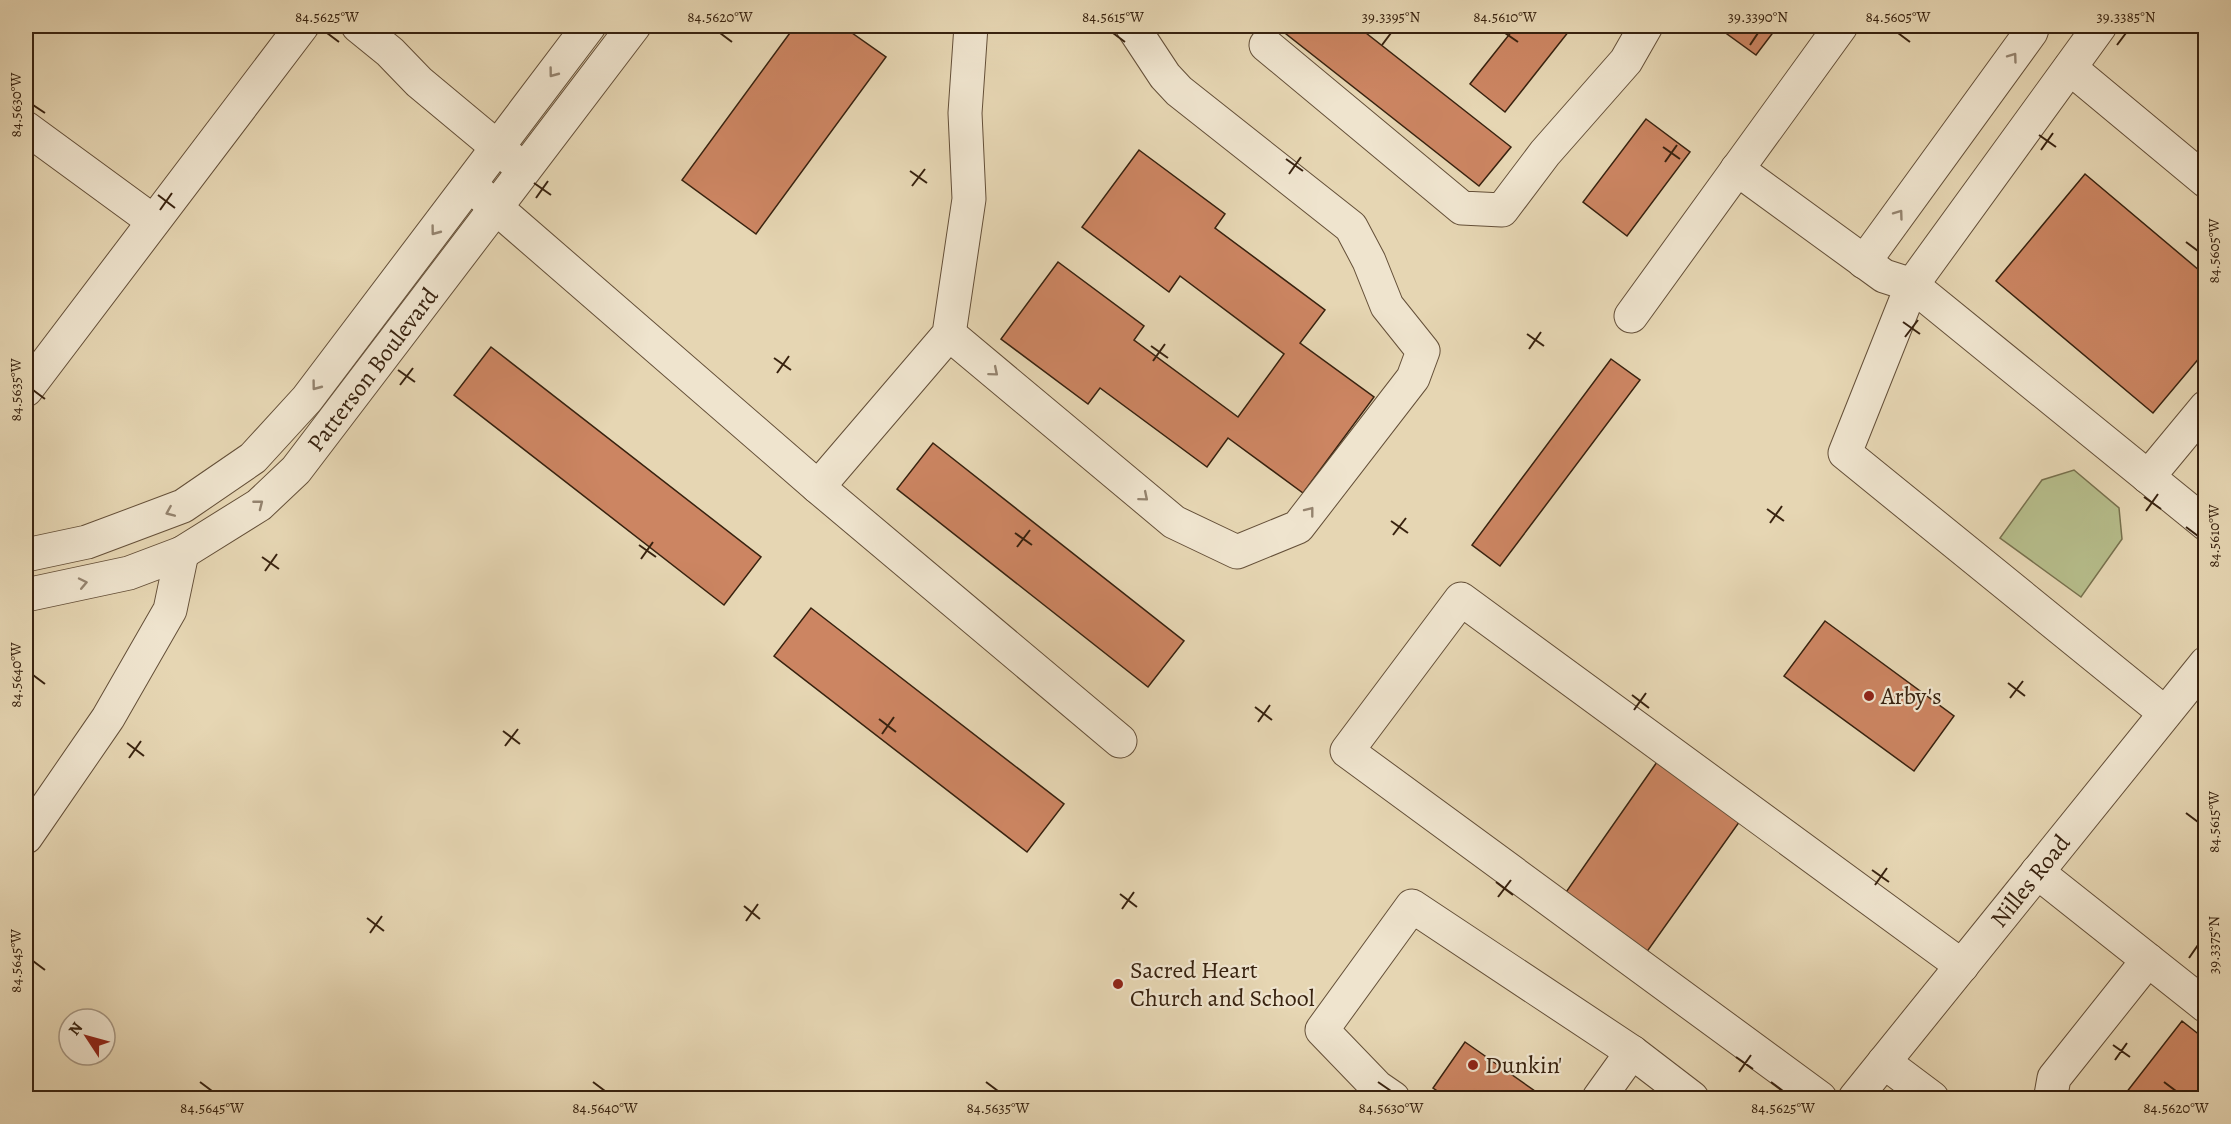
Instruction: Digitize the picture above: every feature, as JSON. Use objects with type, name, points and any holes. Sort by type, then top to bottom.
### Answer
[{"type":"street","points":[[26,390],[36,353],[153,221],[302,26]]},
{"type":"street","points":[[358,26],[525,171]]},
{"type":"street","name":"Patterson Boulevard","points":[[26,555],[87,543],[183,506],[253,458],[307,399],[589,26]]},
{"type":"street","name":"Patterson Boulevard","points":[[26,596],[129,573],[182,553],[259,505],[296,470],[634,26]]},
{"type":"street","points":[[818,487],[949,334],[969,200],[965,113],[971,26]]},
{"type":"street","points":[[949,334],[1174,522],[1238,552],[1298,527],[1413,378],[1423,351],[1387,306],[1369,261],[1351,227],[1179,91],[1165,76],[1132,26]]},
{"type":"street","points":[[1266,45],[1462,208],[1502,210],[1545,153],[1626,61],[1646,26]]},
{"type":"street","points":[[1631,316],[1841,26]]},
{"type":"street","points":[[1864,262],[2031,32],[2033,26]]},
{"type":"street","points":[[2100,26],[1912,285],[1845,453],[2165,713]]},
{"type":"street","points":[[2070,68],[2205,181]]},
{"type":"street","points":[[26,128],[153,221]]},
{"type":"street","points":[[1737,169],[1884,276],[1912,285],[2205,525]]},
{"type":"street","points":[[470,185],[818,487],[1120,741]]},
{"type":"street","points":[[2148,477],[2205,407]]},
{"type":"street","points":[[26,837],[108,718],[170,610],[182,553]]},
{"type":"street","points":[[1820,1098],[1347,752],[1461,598],[1962,966]]},
{"type":"street","name":"Nilles Road","points":[[1855,1098],[2205,663]]},
{"type":"street","points":[[2037,872],[2205,1006]]},
{"type":"street","points":[[1393,1098],[1377,1086],[1322,1030],[1412,906],[1632,1052],[1692,1098]]},
{"type":"street","points":[[2053,1098],[2051,1095],[2054,1078],[2148,960]]},
{"type":"street","points":[[1599,1098],[1632,1052]]},
{"type":"street","points":[[1884,1062],[1932,1098]]},
{"type":"green space","points":[[2074,470],[2119,508],[2122,539],[2081,597],[2000,538],[2042,480]]},
{"type":"building","points":[[795,26],[842,26],[886,57],[756,234],[682,180]]},
{"type":"building","points":[[1276,26],[1357,26],[1511,147],[1479,186]]},
{"type":"building","points":[[1516,26],[1573,26],[1505,112],[1470,84]]},
{"type":"building","points":[[1716,26],[1778,26],[1756,55]]},
{"type":"building","points":[[1646,119],[1690,152],[1627,236],[1583,202]]},
{"type":"building","points":[[1139,150],[1225,214],[1215,228],[1325,310],[1300,343],[1374,397],[1303,493],[1228,438],[1207,467],[1100,388],[1088,404],[1001,339],[1058,262],[1144,326],[1134,340],[1238,417],[1284,354],[1180,276],[1169,292],[1082,227]]},
{"type":"building","points":[[2085,174],[2206,276],[2206,350],[2153,413],[1996,281]]},
{"type":"building","points":[[491,347],[761,557],[724,605],[454,395]]},
{"type":"building","points":[[1611,359],[1640,380],[1500,566],[1472,545]]},
{"type":"building","points":[[933,443],[1184,641],[1148,687],[897,489]]},
{"type":"building","points":[[811,608],[1064,804],[1027,852],[774,656]]},
{"type":"building","name":"Arby's","points":[[1825,621],[1954,716],[1914,771],[1784,676]]},
{"type":"building","points":[[1657,762],[1740,821],[1646,953],[1564,895]]},
{"type":"building","points":[[2182,1021],[2206,1040],[2206,1098],[2122,1098]]},
{"type":"building","name":"Dunkin'","points":[[1465,1042],[1545,1098],[1448,1098],[1433,1088]]},
{"type":"place","name":"Arby's","points":[[1869,696]]},
{"type":"place","name":"Sacred Heart Church and School","points":[[1118,984]]},
{"type":"place","name":"Dunkin'","points":[[1473,1065]]}]
